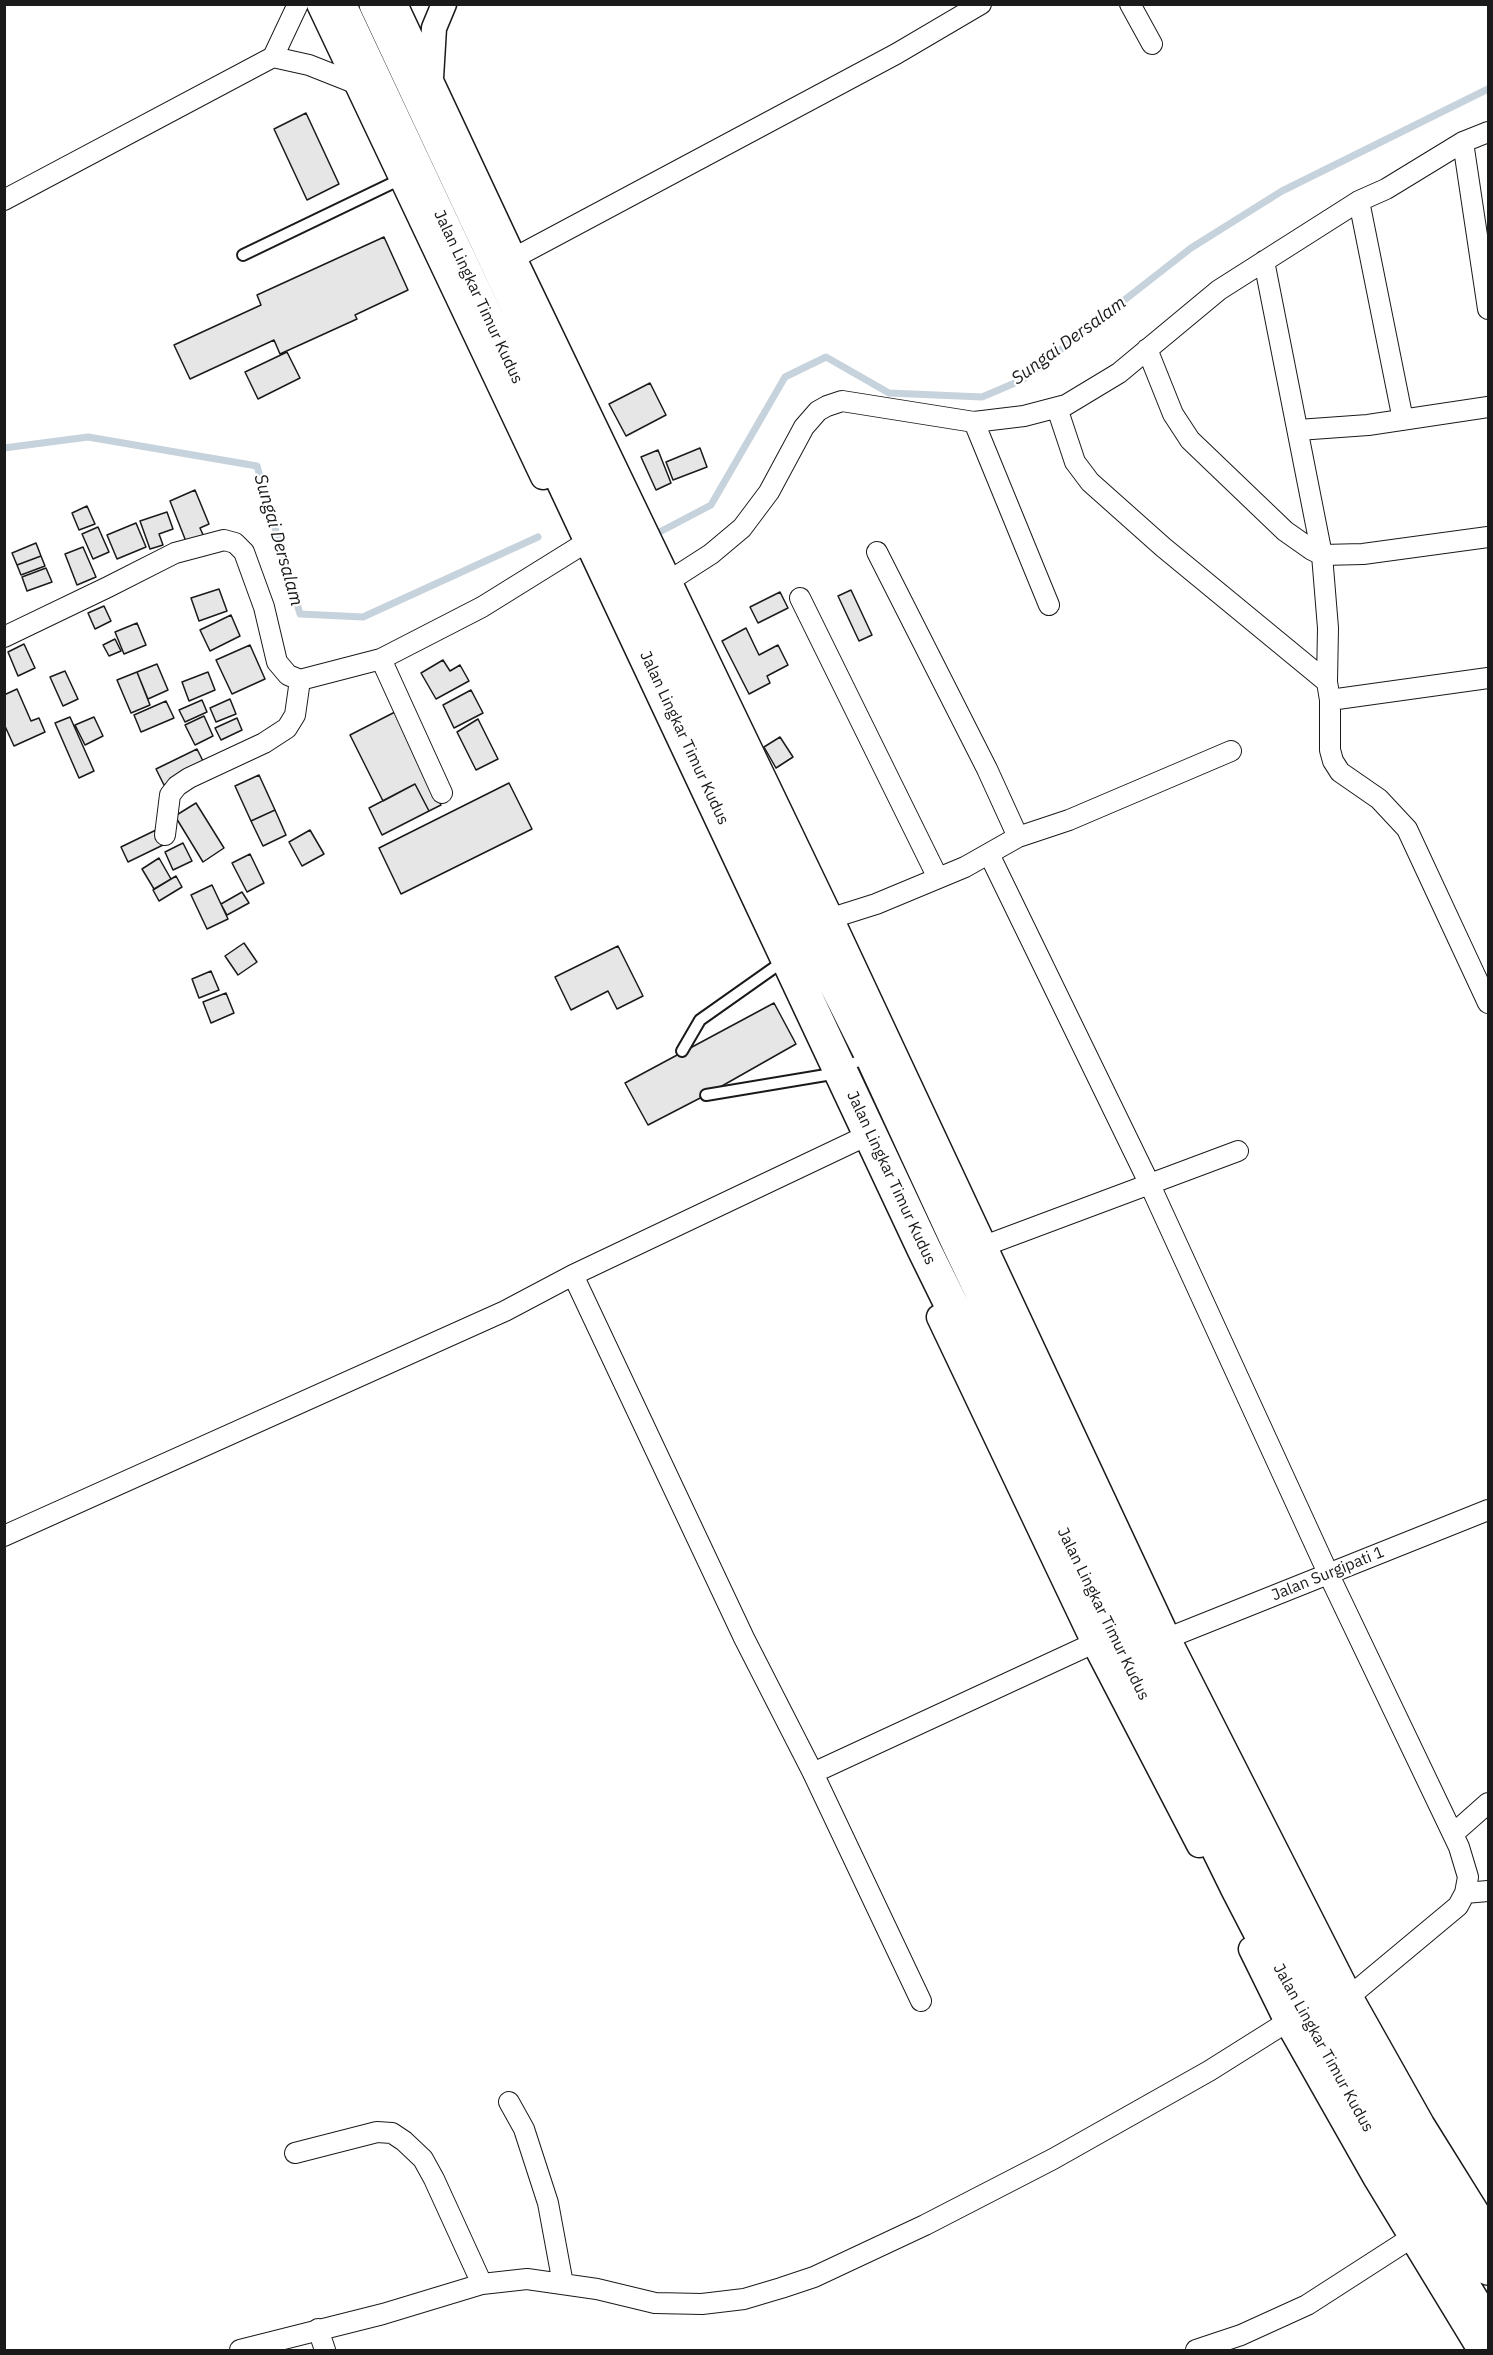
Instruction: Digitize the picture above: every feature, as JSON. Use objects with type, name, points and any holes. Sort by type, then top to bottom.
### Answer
[{"type":"highway","name":"Jalan Lingkar Timur Kudus","points":[[339,4],[800,943],[880,1050],[958,1242],[1268,1883],[1359,2052],[1436,2186],[1488,2268]]},
{"type":"highway","name":"Jalan Lingkar Timur Kudus","points":[[376,4],[800,943],[833,1072],[863,1138],[971,1346],[1308,2026],[1488,2327]]},
{"type":"street","points":[[4,200],[273,57],[298,4]]},
{"type":"street","points":[[320,4],[400,179],[577,548],[800,943]]},
{"type":"street","points":[[395,4],[669,581],[800,943]]},
{"type":"street","points":[[430,80],[434,28],[444,4]]},
{"type":"street","points":[[514,258],[896,54],[981,4]]},
{"type":"street","points":[[1130,4],[1152,44]]},
{"type":"street","points":[[273,57],[309,65],[357,84]]},
{"type":"street","points":[[669,581],[711,554],[742,528],[769,492],[804,428],[818,411],[827,406],[842,401],[974,422],[1024,416],[1066,405],[1119,373],[1219,290],[1359,201],[1386,189],[1463,142],[1488,132]]},
{"type":"street","points":[[1463,142],[1488,309]]},
{"type":"street","points":[[1359,201],[1403,420]]},
{"type":"street","points":[[1264,261],[1322,555],[1328,628],[1330,750],[1333,761],[1340,772],[1379,799],[1407,829],[1488,1003]]},
{"type":"street","points":[[1147,349],[1173,414],[1190,440],[1285,531],[1322,555],[1363,554],[1488,537]]},
{"type":"street","points":[[1298,430],[1368,425],[1488,406]]},
{"type":"street","points":[[1057,408],[1076,462],[1090,482],[1329,691],[1488,678]]},
{"type":"street","points":[[974,422],[1049,604]]},
{"type":"street","points":[[4,637],[175,553],[224,540],[235,543],[244,552],[264,607],[277,662],[288,675],[300,680],[381,659],[482,607],[577,548]]},
{"type":"street","points":[[876,552],[987,769],[1017,837]]},
{"type":"street","points":[[800,598],[938,878]]},
{"type":"street","points":[[381,659],[442,793]]},
{"type":"street","points":[[165,835],[170,795],[177,786],[189,778],[264,743],[286,728],[295,715],[300,680]]},
{"type":"street","points":[[800,943],[876,904],[989,854],[1017,837],[1070,820],[1231,751]]},
{"type":"street","points":[[989,854],[1150,1185],[1328,1573],[1454,1834],[1468,1877],[1465,1893],[1458,1906],[1350,1996]]},
{"type":"street","points":[[880,1050],[984,1246],[1168,1638],[1350,1996],[1422,2124],[1488,2230]]},
{"type":"street","points":[[4,1536],[505,1311],[573,1275],[724,1202],[863,1138],[1094,1643],[1287,2022],[1411,2238],[1480,2350]]},
{"type":"street","points":[[984,1246],[1238,1151]]},
{"type":"street","points":[[573,1275],[744,1638],[813,1773],[921,2001]]},
{"type":"street","name":"Jalan Surgipati 1","points":[[1168,1638],[1488,1510]]},
{"type":"street","points":[[813,1773],[1094,1643]]},
{"type":"street","points":[[1454,1834],[1488,1803]]},
{"type":"street","points":[[1465,1893],[1488,1891]]},
{"type":"street","points":[[240,2350],[405,2308],[483,2284],[527,2279],[597,2289],[655,2303],[702,2304],[744,2299],[814,2277],[925,2225],[1053,2159],[1209,2071],[1287,2022]]},
{"type":"street","points":[[509,2102],[524,2129],[548,2203],[563,2284]]},
{"type":"street","points":[[295,2153],[377,2132],[393,2133],[404,2140],[423,2158],[483,2284]]},
{"type":"street","points":[[1196,2350],[1240,2335],[1307,2305],[1411,2238]]},
{"type":"street","points":[[318,2329],[325,2350]]},
{"type":"lane","points":[[243,255],[400,179]]},
{"type":"lane","points":[[682,1052],[700,1020],[800,943]]},
{"type":"lane","points":[[706,1095],[833,1072],[880,1050]]},
{"type":"building","points":[[306,113],[339,184],[307,200],[274,129]]},
{"type":"building","points":[[384,237],[408,290],[355,315],[357,319],[280,354],[274,340],[190,379],[174,345],[261,305],[257,295]]},
{"type":"building","points":[[287,352],[300,378],[258,399],[245,372]]},
{"type":"building","points":[[650,383],[666,415],[626,436],[609,404]]},
{"type":"building","points":[[700,448],[707,467],[673,480],[666,462]]},
{"type":"building","points":[[658,450],[671,483],[656,490],[641,457]]},
{"type":"building","points":[[195,490],[209,524],[200,528],[204,537],[187,544],[170,501]]},
{"type":"building","points":[[87,506],[95,524],[79,530],[72,513]]},
{"type":"building","points":[[167,512],[173,529],[159,534],[163,545],[150,549],[140,521]]},
{"type":"building","points":[[136,523],[146,547],[117,559],[107,535]]},
{"type":"building","points":[[98,527],[109,552],[93,559],[82,534]]},
{"type":"building","points":[[36,543],[41,556],[17,565],[12,553]]},
{"type":"building","points":[[83,547],[96,577],[77,585],[65,554]]},
{"type":"building","points":[[41,556],[45,566],[21,575],[17,565]]},
{"type":"building","points":[[46,568],[52,582],[27,591],[22,577]]},
{"type":"building","points":[[219,589],[227,611],[199,621],[191,598]]},
{"type":"building","points":[[851,590],[872,635],[859,641],[838,596]]},
{"type":"building","points":[[780,592],[788,608],[758,623],[750,607]]},
{"type":"building","points":[[104,606],[111,621],[95,629],[88,613]]},
{"type":"building","points":[[231,615],[240,636],[210,651],[200,630]]},
{"type":"building","points":[[137,623],[146,645],[124,654],[115,632]]},
{"type":"building","points":[[746,628],[759,655],[778,645],[788,665],[767,676],[770,683],[749,694],[722,641]]},
{"type":"building","points":[[115,639],[121,651],[109,656],[103,645]]},
{"type":"building","points":[[24,644],[35,668],[18,676],[8,652]]},
{"type":"building","points":[[250,645],[265,679],[232,694],[216,660]]},
{"type":"building","points":[[443,660],[450,671],[460,665],[469,681],[436,699],[421,673]]},
{"type":"building","points":[[157,664],[168,690],[148,699],[137,672]]},
{"type":"building","points":[[65,671],[78,699],[63,706],[50,677]]},
{"type":"building","points":[[137,672],[150,705],[131,713],[117,680]]},
{"type":"building","points":[[208,672],[215,690],[189,701],[182,682]]},
{"type":"building","points":[[17,689],[31,721],[39,718],[45,732],[14,746],[4,724],[4,695]]},
{"type":"building","points":[[471,690],[483,713],[454,728],[443,705]]},
{"type":"building","points":[[230,699],[236,714],[216,722],[210,708]]},
{"type":"building","points":[[202,700],[207,712],[185,722],[179,710]]},
{"type":"building","points":[[166,701],[174,718],[141,732],[134,715]]},
{"type":"building","points":[[395,712],[441,805],[429,811],[415,784],[383,801],[350,735]]},
{"type":"building","points":[[204,716],[213,736],[195,745],[185,725]]},
{"type":"building","points":[[70,717],[94,771],[79,778],[55,723]]},
{"type":"building","points":[[94,717],[103,736],[85,745],[75,725]]},
{"type":"building","points":[[237,718],[242,730],[221,740],[215,728]]},
{"type":"building","points":[[478,719],[498,759],[476,770],[457,732]]},
{"type":"building","points":[[780,737],[793,757],[776,768],[764,747]]},
{"type":"building","points":[[197,749],[205,765],[164,785],[156,769]]},
{"type":"building","points":[[259,775],[275,810],[251,821],[235,786]]},
{"type":"building","points":[[509,783],[532,829],[401,894],[379,848]]},
{"type":"building","points":[[415,784],[429,811],[382,835],[369,808]]},
{"type":"building","points":[[196,803],[224,848],[203,862],[175,816]]},
{"type":"building","points":[[275,810],[286,835],[263,846],[251,821]]},
{"type":"building","points":[[156,830],[163,845],[128,862],[121,847]]},
{"type":"building","points":[[310,830],[324,854],[302,866],[289,842]]},
{"type":"building","points":[[183,843],[192,861],[173,870],[165,852]]},
{"type":"building","points":[[250,854],[264,883],[247,892],[232,863]]},
{"type":"building","points":[[159,858],[171,879],[154,889],[142,869]]},
{"type":"building","points":[[176,876],[182,887],[159,901],[153,890]]},
{"type":"building","points":[[212,885],[228,919],[207,929],[191,895]]},
{"type":"building","points":[[242,892],[249,903],[227,915],[221,904]]},
{"type":"building","points":[[244,943],[257,962],[238,975],[225,956]]},
{"type":"building","points":[[618,946],[643,996],[617,1009],[608,991],[571,1010],[555,977]]},
{"type":"building","points":[[211,971],[219,990],[199,998],[192,979]]},
{"type":"building","points":[[226,993],[234,1013],[211,1023],[203,1002]]},
{"type":"building","points":[[774,1003],[796,1044],[648,1125],[625,1083]]},
{"type":"waterway","name":"Sungai Dersalam","points":[[654,535],[711,505],[785,377],[826,357],[889,393],[982,397],[1022,380],[1191,248],[1282,191],[1488,89]]},
{"type":"waterway","name":"Sungai Dersalam","points":[[4,448],[88,437],[257,466],[300,614],[363,617],[538,537]]}]
